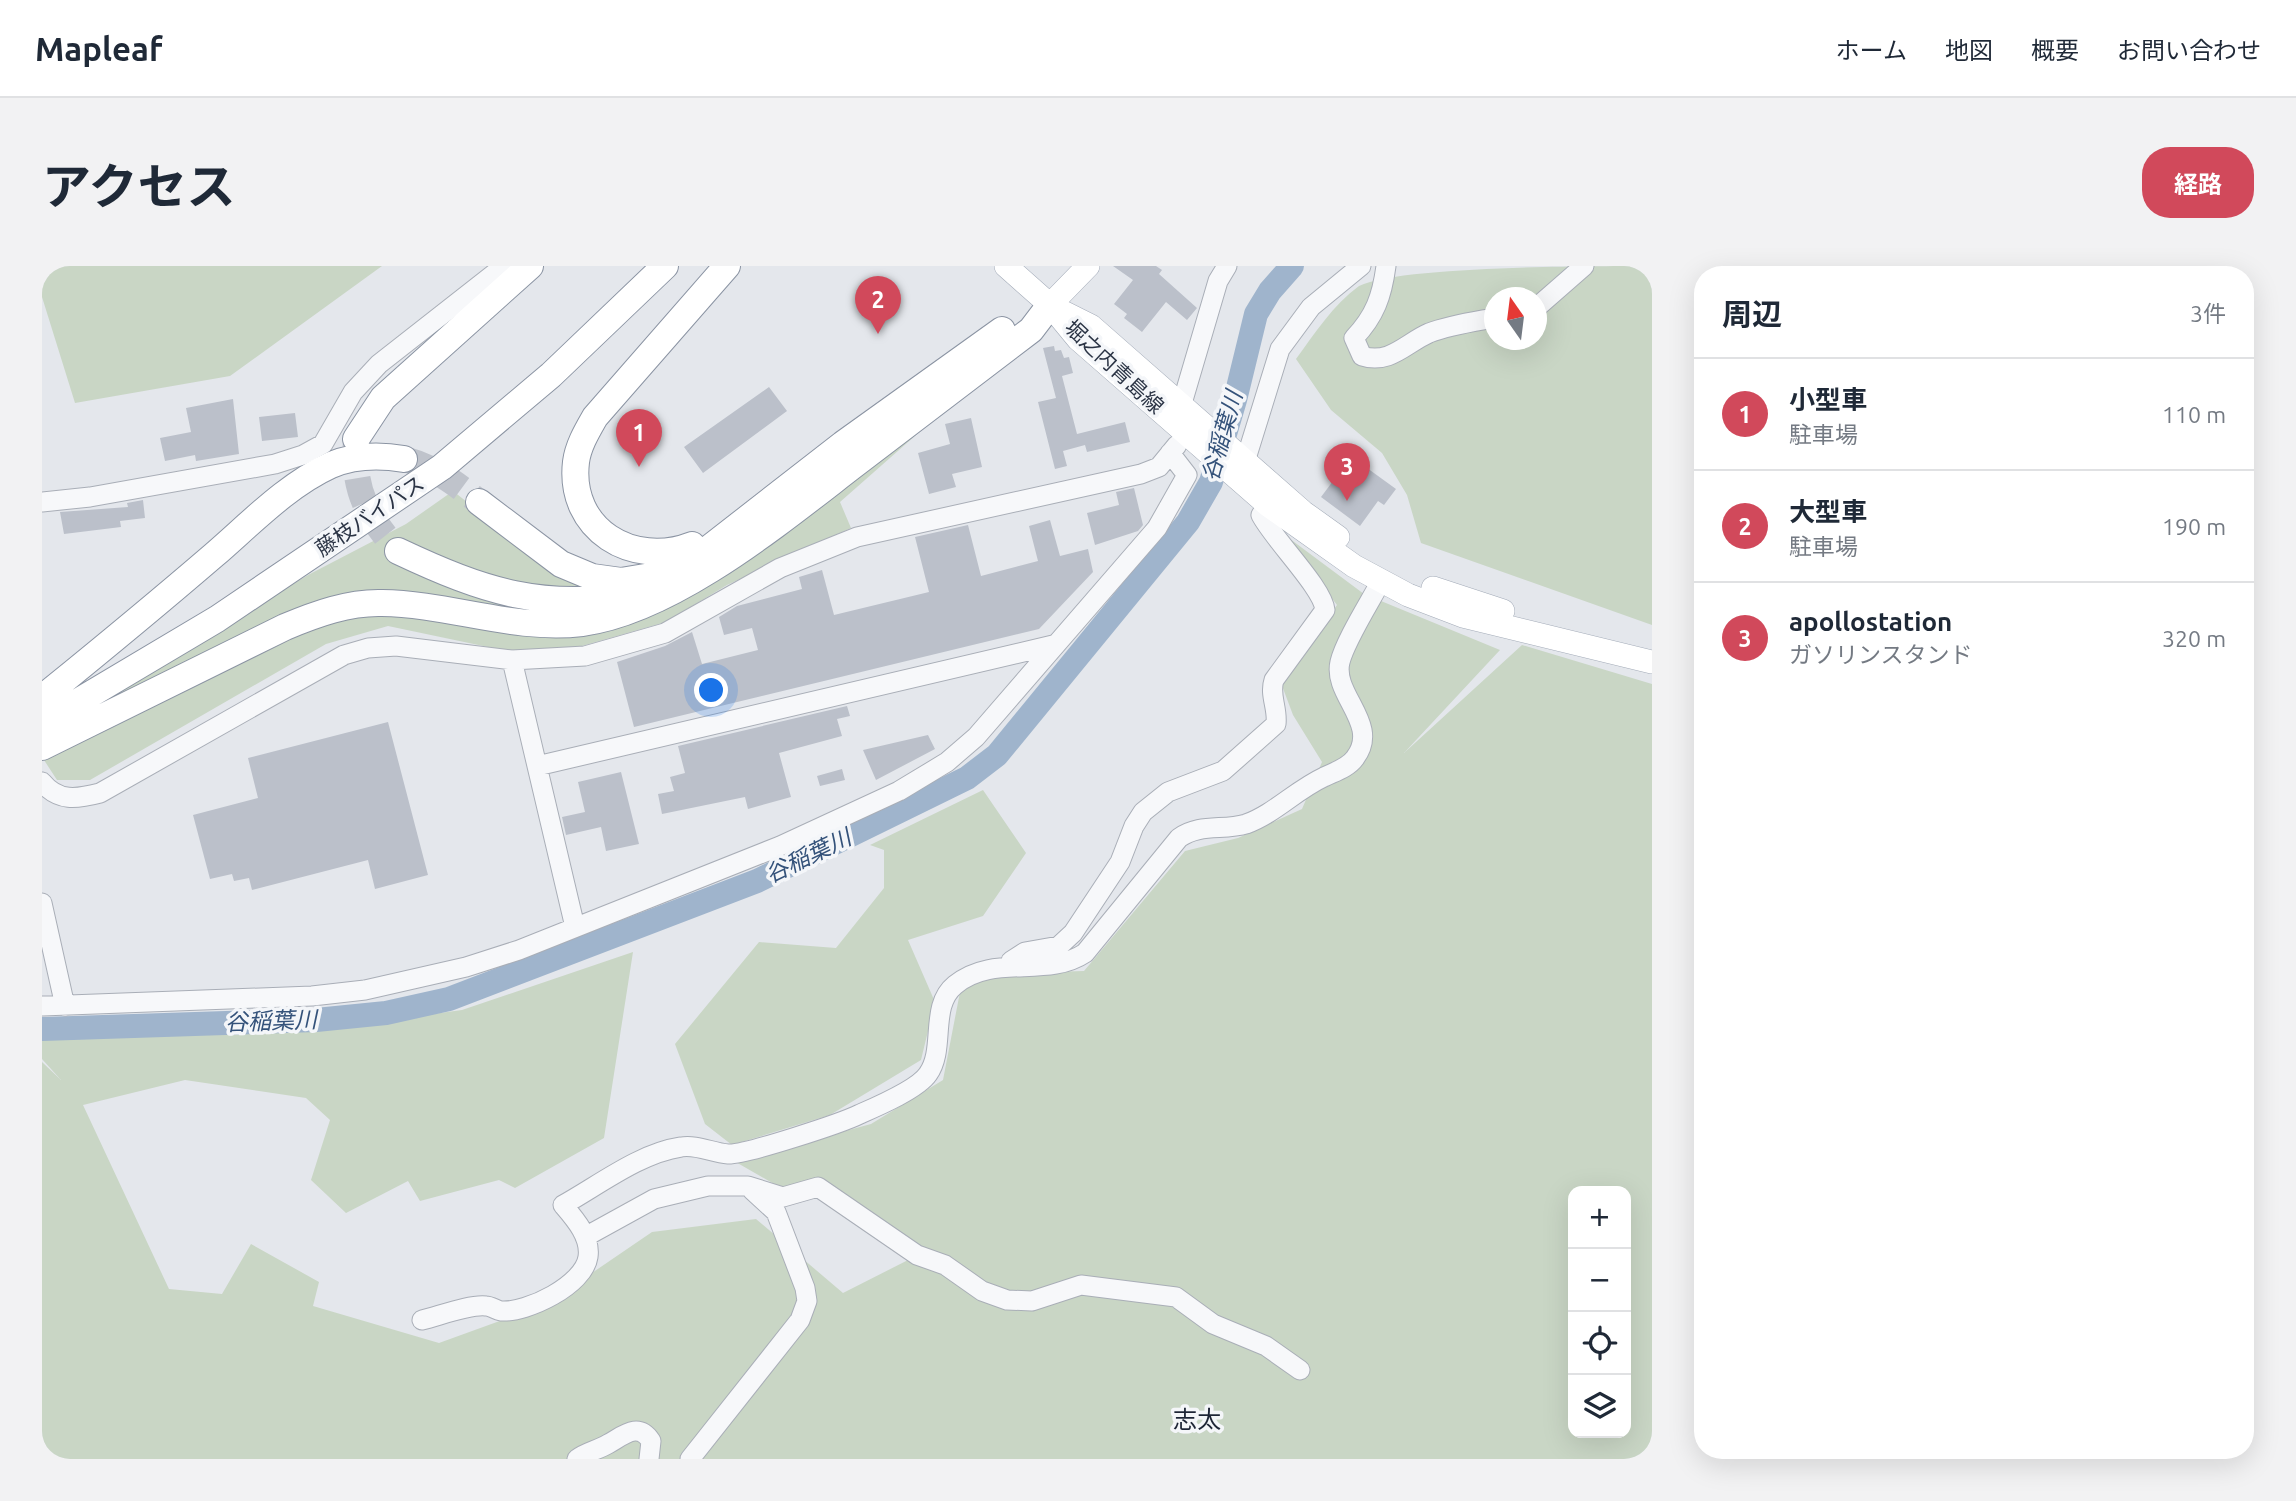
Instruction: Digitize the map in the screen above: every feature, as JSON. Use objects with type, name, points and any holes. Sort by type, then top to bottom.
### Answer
[{"type":"highway","points":[[356,439],[383,398],[530,266]]},
{"type":"highway","name":"藤枝バイパス","points":[[42,723],[217,619],[432,475],[551,375],[665,266]]},
{"type":"highway","points":[[727,266],[596,417],[582,441],[576,461],[576,480],[581,503],[595,527],[615,543],[640,552],[665,554],[737,537]]},
{"type":"highway","points":[[479,502],[561,564],[592,577],[621,581],[672,568],[805,502],[1031,330],[1050,305]]},
{"type":"highway","points":[[42,747],[317,614],[380,602],[526,625],[581,623],[609,618],[644,606],[698,576],[737,537],[843,444],[1016,320],[1050,305]]},
{"type":"highway","points":[[42,698],[115,640],[268,508],[311,476],[334,464],[362,457],[381,455],[404,459]]},
{"type":"highway","points":[[398,551],[447,575],[489,589],[520,597],[562,601],[602,600],[650,592],[698,576]]},
{"type":"main road","name":"堀之内青島線","points":[[1006,266],[1050,305],[1078,339],[1191,428],[1358,552],[1413,581],[1469,601],[1652,647]]},
{"type":"main road","points":[[1050,305],[1088,266]]},
{"type":"main road","name":"堀之内青島線","points":[[1237,462],[1268,505],[1354,566],[1381,581],[1463,616],[1652,662]]},
{"type":"street","points":[[42,502],[90,497],[262,466],[303,455],[323,444],[353,392],[379,364],[504,266]]},
{"type":"street","points":[[47,793],[78,799],[100,793],[344,655],[368,648],[396,646],[512,660],[585,656],[624,647],[665,633],[743,586],[826,548],[857,537],[1141,474],[1158,467],[1191,428],[1218,281],[1227,266]]},
{"type":"street","points":[[1237,462],[1280,349],[1311,307],[1361,266]]},
{"type":"street","points":[[1386,266],[1381,300],[1369,322],[1354,338],[1362,356],[1384,358],[1427,334],[1457,324],[1484,320]]},
{"type":"street","points":[[1547,298],[1584,266]]},
{"type":"street","points":[[42,1006],[312,996],[365,990],[466,967],[519,950],[780,846],[899,791],[947,762],[976,737],[1157,528],[1187,475],[1170,453]]},
{"type":"street","points":[[1007,966],[1017,956],[1059,946],[1073,933],[1120,862],[1134,826],[1143,812],[1168,792],[1223,771],[1276,724],[1277,712],[1271,691],[1274,680],[1325,610],[1316,591],[1269,530],[1261,515],[1268,505]]},
{"type":"street","points":[[422,1320],[486,1306],[500,1311],[510,1310],[536,1303],[564,1289],[582,1273],[589,1256],[585,1237],[563,1205],[655,1154],[684,1146],[730,1154],[857,1116],[910,1088],[928,1075],[934,1058],[940,1012],[952,987],[969,975],[1007,966],[1055,966],[1071,962],[1085,953],[1179,838],[1191,830],[1243,825],[1262,817],[1300,789],[1344,767],[1356,757],[1362,730],[1357,713],[1340,680],[1339,662],[1381,581]]},
{"type":"street","points":[[537,766],[1053,645]]},
{"type":"street","points":[[512,660],[575,927]]},
{"type":"street","points":[[42,902],[65,1006]]},
{"type":"street","points":[[585,1237],[654,1199],[708,1186],[748,1186],[783,1197],[818,1187],[917,1255],[945,1265],[982,1291],[1007,1300],[1032,1301],[1080,1285],[1176,1297],[1213,1324],[1266,1346],[1300,1370]]},
{"type":"street","points":[[690,1459],[800,1320],[807,1301],[776,1212],[748,1186]]},
{"type":"street","points":[[577,1459],[622,1434],[637,1430],[647,1434],[651,1441],[649,1459]]},
{"type":"green space","points":[[42,266],[382,266],[230,376],[75,403],[42,297]]},
{"type":"green space","points":[[1652,266],[1652,625],[1421,543],[1407,495],[1382,453],[1331,410],[1296,359],[1325,320],[1359,286],[1381,279],[1414,274],[1544,267]]},
{"type":"green space","points":[[941,413],[840,502],[851,528],[727,585],[666,622],[575,648],[507,651],[388,626],[326,644],[90,780],[57,780],[44,760],[328,618],[391,610],[583,629]]},
{"type":"green space","points":[[453,491],[528,550],[614,586],[535,605],[555,620],[386,596],[57,725],[308,575],[406,524]]},
{"type":"green space","points":[[1282,533],[1364,594],[1500,650],[1404,753],[1522,645],[1652,684],[1652,1459],[42,1459],[42,1062],[61,1080],[42,1059],[42,1039],[323,1029],[462,1010],[633,952],[604,1138],[515,1188],[499,1180],[420,1201],[408,1181],[346,1213],[311,1180],[330,1120],[306,1098],[185,1080],[83,1105],[169,1289],[222,1294],[251,1244],[319,1282],[313,1306],[439,1343],[571,1295],[589,1275],[652,1232],[756,1219],[843,1293],[916,1256],[869,1213],[870,1210],[788,1192],[734,1161],[871,1124],[943,1080],[960,992],[986,974],[1084,971],[1185,851],[1238,838],[1302,809],[1322,762],[1293,715],[1281,683],[1337,605]]},
{"type":"green space","points":[[983,790],[1026,853],[983,916],[908,940],[935,1002],[921,1060],[830,1115],[732,1145],[705,1124],[675,1044],[759,942],[836,948],[884,888],[884,850],[870,845]]},
{"type":"building","points":[[1113,266],[1156,266],[1162,270],[1159,274],[1197,308],[1187,320],[1166,302],[1142,332],[1124,318],[1127,314],[1114,304],[1133,280]]},
{"type":"building","points":[[1054,346],[1055,351],[1061,350],[1064,358],[1069,357],[1073,373],[1062,376],[1077,434],[1125,422],[1130,442],[1087,452],[1085,445],[1063,451],[1067,466],[1055,469],[1038,402],[1056,398],[1043,348]]},
{"type":"building","points":[[769,387],[787,411],[703,473],[684,447]]},
{"type":"building","points":[[233,399],[239,454],[196,461],[195,455],[165,461],[160,438],[191,432],[186,408]]},
{"type":"building","points":[[295,413],[298,437],[262,441],[259,417]]},
{"type":"building","points":[[971,418],[982,467],[952,474],[956,487],[929,494],[918,453],[950,444],[945,424]]},
{"type":"building","points":[[1356,460],[1396,489],[1384,505],[1378,501],[1360,526],[1321,497],[1333,481],[1338,484]]},
{"type":"building","points":[[1134,488],[1143,525],[1138,531],[1095,545],[1087,513],[1119,505],[1116,492]]},
{"type":"building","points":[[143,500],[145,518],[120,521],[121,527],[64,534],[60,512],[128,507],[127,503]]},
{"type":"building","points":[[1050,520],[1060,556],[1088,549],[1093,572],[1039,629],[634,727],[617,662],[665,646],[692,632],[702,664],[758,650],[752,628],[724,635],[719,617],[737,606],[802,589],[799,577],[822,570],[834,615],[929,592],[915,537],[968,525],[981,576],[1038,561],[1029,526]]},
{"type":"building","points":[[847,706],[850,716],[837,719],[842,736],[779,753],[791,797],[748,809],[745,797],[662,814],[658,794],[674,791],[670,777],[685,773],[678,746]]},
{"type":"building","points":[[388,722],[428,875],[375,889],[368,860],[252,890],[249,878],[234,881],[232,874],[210,879],[193,815],[258,798],[248,758]]},
{"type":"building","points":[[928,735],[935,749],[876,780],[863,750]]},
{"type":"building","points":[[842,769],[845,780],[820,786],[817,776]]},
{"type":"building","points":[[621,772],[639,844],[606,851],[601,827],[566,835],[562,817],[585,812],[578,782]]},
{"type":"waterway","name":"谷稲葉川","points":[[42,1029],[316,1020],[386,1013],[449,999],[757,881],[967,778],[997,755],[1188,522],[1211,482],[1256,314],[1270,291],[1292,266]]},
{"type":"tunnel","points":[[356,439],[357,473],[363,500],[377,525],[398,551]]},
{"type":"tunnel","points":[[404,459],[435,471],[479,502]]},
{"type":"place","name":"大型車","points":[[878,334]]},
{"type":"place","name":"小型車","points":[[639,467]]},
{"type":"place","name":"apollostation","points":[[1347,501]]},
{"type":"district","name":"志太","points":[[1197,1420]]}]
